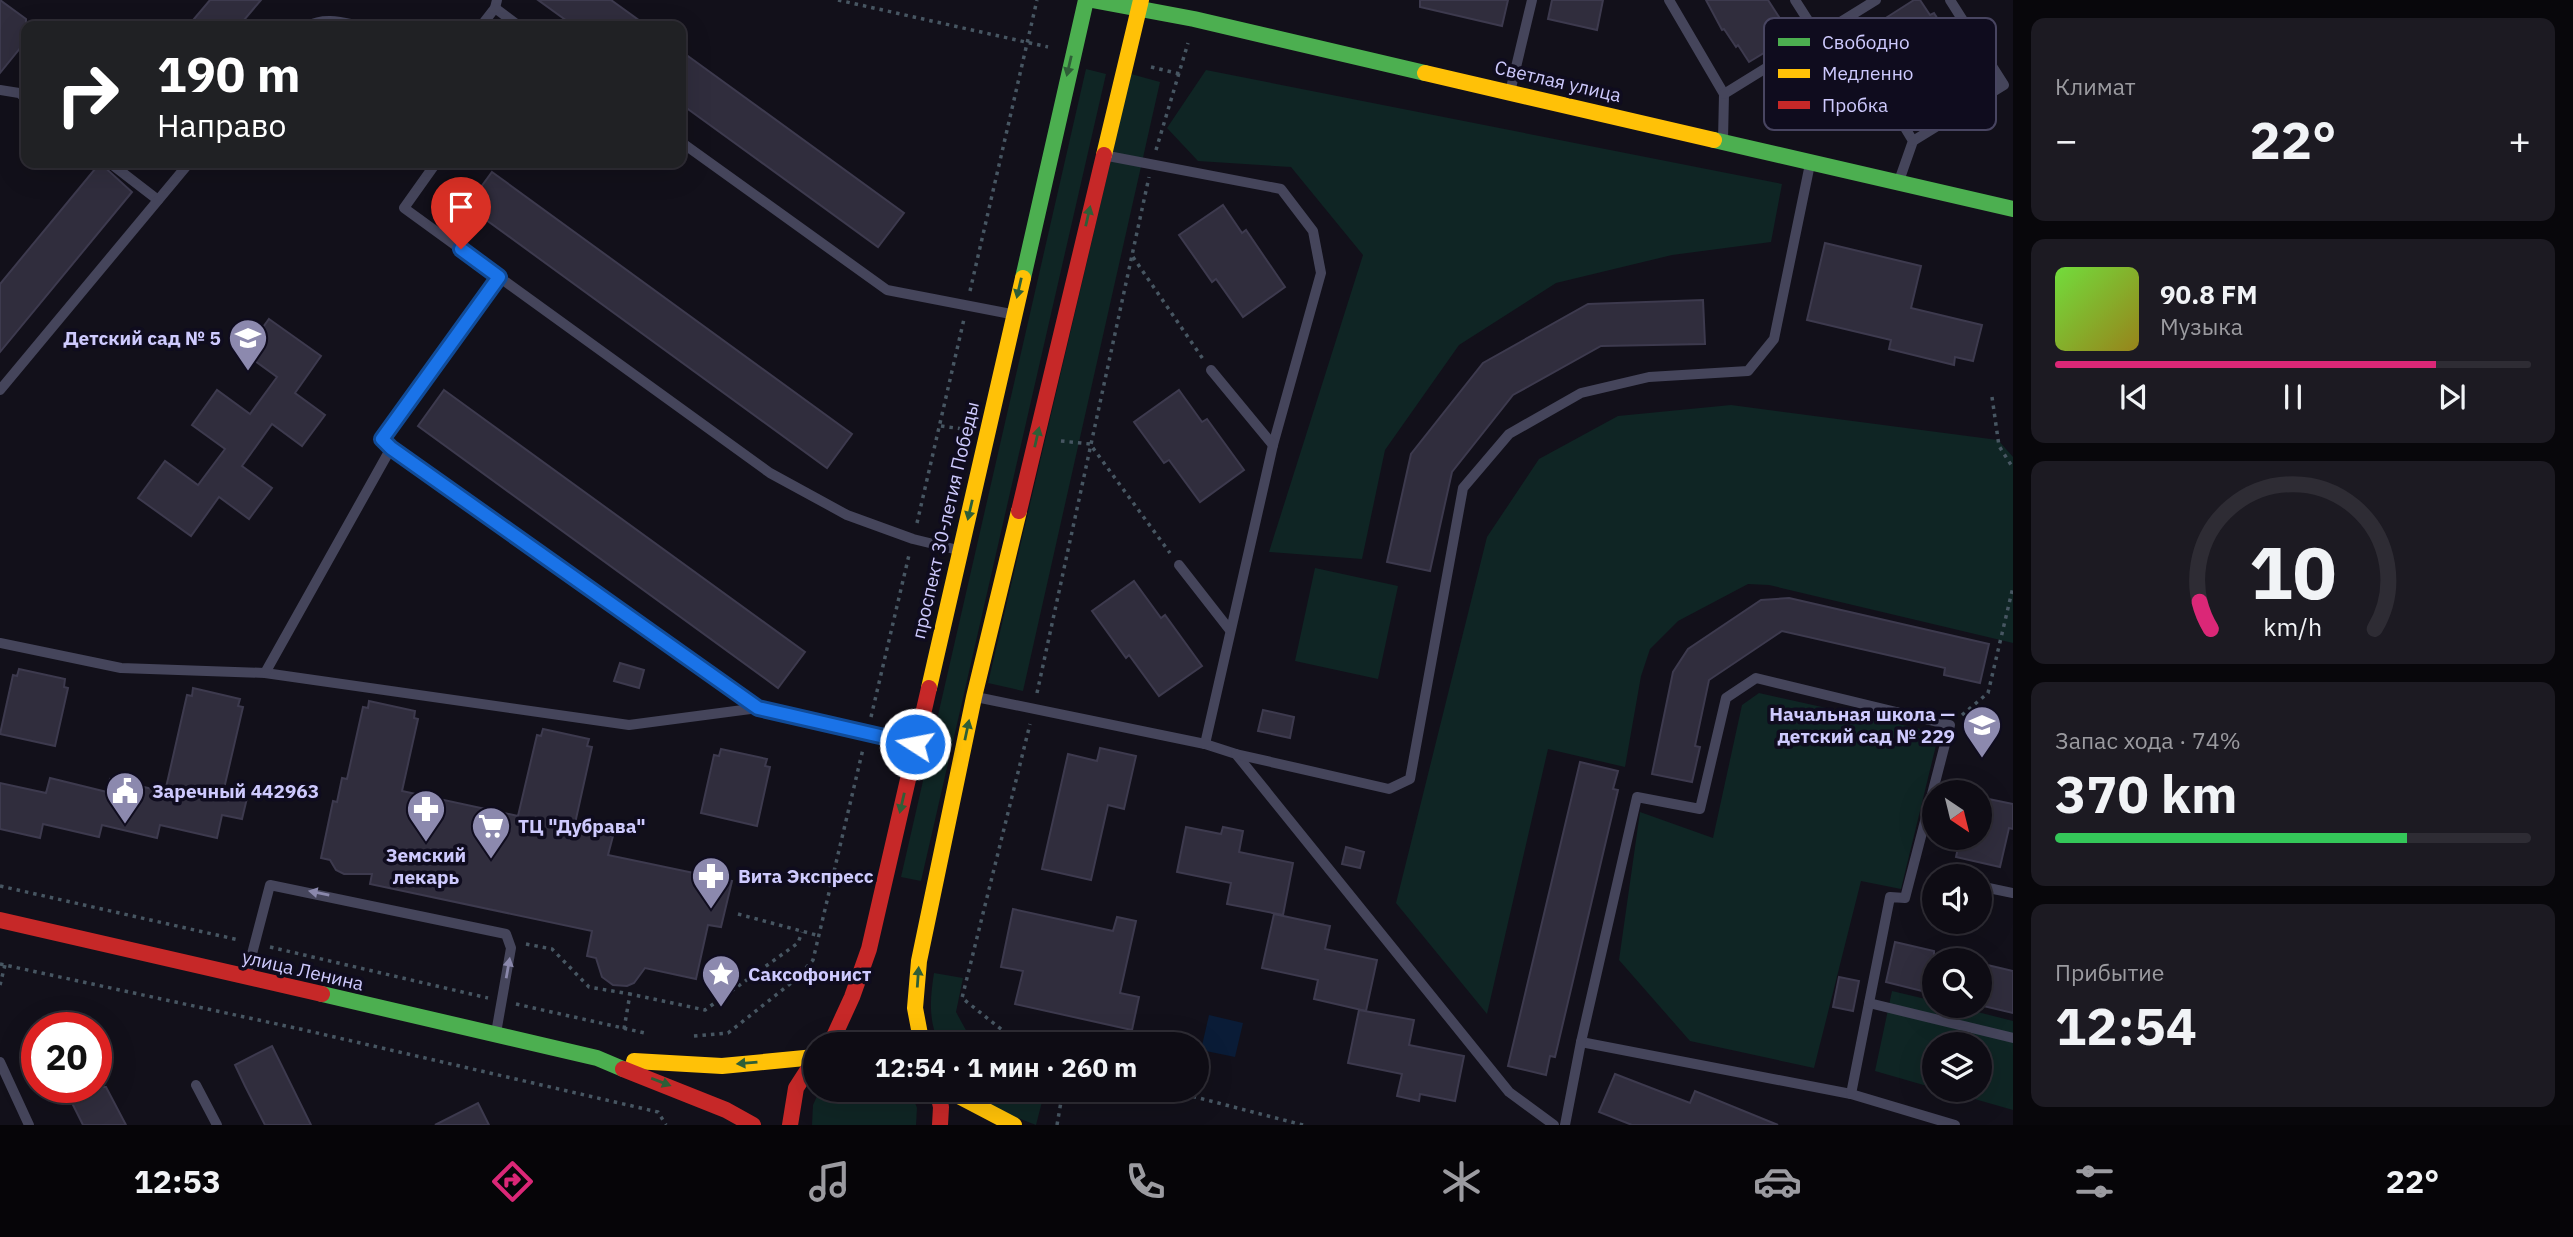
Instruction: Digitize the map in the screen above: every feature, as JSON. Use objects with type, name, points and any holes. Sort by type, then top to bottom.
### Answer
[{"type":"main road","name":"проспект 30-летия Победы","points":[[836,1032],[869,949],[1086,0]]},
{"type":"main road","name":"Светлая улица","points":[[1092,0],[1140,4],[1194,19],[2013,209]]},
{"type":"main road","points":[[920,1032],[915,1008],[919,961],[974,697],[1140,4]]},
{"type":"main road","name":"улица Ленина","points":[[0,920],[597,1058],[722,1066],[803,1058]]},
{"type":"main road","name":"улица Ленина","points":[[597,1058],[726,1110],[753,1125]]},
{"type":"main road","points":[[790,1125],[790,1101],[803,1072]]},
{"type":"main road","points":[[940,1102],[940,1125]]},
{"type":"main road","points":[[970,1102],[1014,1125]]},
{"type":"lane","points":[[1510,91],[1532,0]]},
{"type":"lane","points":[[1669,0],[1724,94],[1723,140]]},
{"type":"lane","points":[[1795,0],[1806,18]]},
{"type":"lane","points":[[1847,18],[1876,0]]},
{"type":"lane","points":[[1950,0],[1961,18]]},
{"type":"lane","points":[[484,21],[496,4],[514,21]]},
{"type":"lane","points":[[316,21],[340,21]]},
{"type":"lane","points":[[1724,94],[1764,69]]},
{"type":"lane","points":[[1996,72],[2004,85],[1996,90]]},
{"type":"lane","points":[[0,90],[21,94]]},
{"type":"lane","points":[[1906,130],[1913,141]]},
{"type":"lane","points":[[1898,182],[1913,141],[1931,130]]},
{"type":"lane","points":[[686,146],[887,290],[1014,314]]},
{"type":"lane","points":[[1102,155],[1281,189],[1313,231],[1321,273],[1273,444],[1205,744]]},
{"type":"lane","points":[[974,697],[1205,744],[1236,754],[1389,789],[1410,779],[1462,488],[1509,435],[1581,393],[1649,377],[1748,371],[1774,339],[1811,160]]},
{"type":"lane","points":[[116,168],[158,200]]},
{"type":"lane","points":[[0,390],[185,168]]},
{"type":"lane","points":[[432,168],[404,208],[499,277],[770,472],[847,515],[913,539],[961,551]]},
{"type":"lane","points":[[499,277],[382,439],[758,708]]},
{"type":"lane","points":[[1211,370],[1273,444]]},
{"type":"lane","points":[[265,673],[391,448]]},
{"type":"lane","points":[[1178,565],[1229,629]]},
{"type":"lane","points":[[0,643],[121,668],[265,673],[629,725],[758,708],[915,744]]},
{"type":"lane","points":[[1565,1125],[1581,1042],[1637,797],[1700,808],[1726,698],[1756,678],[1950,725],[1905,898],[1891,897],[1851,1094]]},
{"type":"lane","points":[[1236,754],[1509,1092],[1554,1125]]},
{"type":"lane","points":[[246,978],[266,889],[275,884],[506,934],[510,941],[495,1035]]},
{"type":"lane","points":[[1992,889],[2013,893]]},
{"type":"lane","points":[[1869,1003],[2013,1038]]},
{"type":"lane","points":[[1581,1042],[1851,1094],[1955,1125]]},
{"type":"lane","points":[[0,1062],[29,1125]]},
{"type":"lane","points":[[196,1085],[217,1125]]},
{"type":"path","points":[[838,0],[1028,44]]},
{"type":"path","points":[[687,1037],[728,1033],[795,980],[813,960],[1037,0]]},
{"type":"path","points":[[1005,1032],[962,998],[1034,708],[1152,164],[1194,19]]},
{"type":"path","points":[[1133,257],[1211,370]]},
{"type":"path","points":[[1992,397],[1999,446],[2013,468]]},
{"type":"path","points":[[1090,444],[1178,565]]},
{"type":"path","points":[[1950,725],[1988,693],[2013,587]]},
{"type":"path","points":[[0,886],[649,1034]]},
{"type":"path","points":[[738,914],[820,936]]},
{"type":"path","points":[[510,941],[552,949],[589,987],[705,1010],[798,943],[802,932]]},
{"type":"path","points":[[0,985],[3,965],[313,1032],[659,1112],[666,1125]]},
{"type":"path","points":[[624,1029],[630,994]]},
{"type":"path","points":[[1209,1101],[1303,1125]]},
{"type":"path","points":[[1057,1125],[1061,1102]]},
{"type":"green space","points":[[1086,69],[1106,74],[921,881],[901,877]]},
{"type":"green space","points":[[1206,70],[1782,184],[1771,242],[1672,255],[1556,283],[1459,345],[1385,450],[1362,559],[1269,552],[1363,255],[1291,167],[1198,161],[1167,128]]},
{"type":"green space","points":[[1131,74],[1160,82],[1023,691],[988,683]]},
{"type":"green space","points":[[1731,405],[1998,440],[2013,457],[2013,643],[1769,585],[1748,584],[1678,621],[1650,649],[1641,676],[1625,767],[1548,749],[1487,1014],[1396,903],[1487,537],[1539,459],[1618,416]]},
{"type":"green space","points":[[1315,568],[1398,586],[1378,679],[1295,661]]},
{"type":"green space","points":[[1759,693],[1939,733],[1928,780],[1922,780],[1922,803],[1901,889],[1861,881],[1814,1068],[1690,1041],[1619,960],[1640,812],[1713,838],[1742,705]]},
{"type":"green space","points":[[934,973],[963,978],[956,1012],[967,1032],[935,1032],[931,1010]]},
{"type":"green space","points":[[1892,991],[1922,998],[1922,1018],[1992,1018],[1992,1016],[2013,1021],[2013,1110],[1985,1102],[1992,1102],[1992,1032],[1922,1032],[1922,1085],[1875,1071]]},
{"type":"green space","points":[[814,1102],[915,1102],[916,1125],[812,1125]]},
{"type":"green space","points":[[985,1102],[1042,1102],[1036,1125],[995,1109]]},
{"type":"water","points":[[1209,1015],[1243,1023],[1235,1057],[1209,1052],[1209,1032],[1205,1032]]},
{"type":"building","points":[[0,0],[26,21],[21,21],[21,47],[0,73]]},
{"type":"building","points":[[210,0],[261,0],[243,21],[192,21]]},
{"type":"building","points":[[538,0],[611,0],[640,21],[567,21]]},
{"type":"building","points":[[1420,0],[1508,0],[1502,26],[1420,7]]},
{"type":"building","points":[[1552,0],[1603,0],[1597,30],[1548,19]]},
{"type":"building","points":[[1706,0],[1768,0],[1780,18],[1764,18],[1764,53],[1749,62],[1738,45],[1736,47],[1724,29],[1722,30]]},
{"type":"building","points":[[1914,0],[1920,0],[1930,15],[1934,13],[1937,18],[1886,18]]},
{"type":"building","points":[[686,55],[904,213],[878,247],[686,108]]},
{"type":"building","points":[[96,168],[106,168],[132,192],[0,352],[0,284]]},
{"type":"building","points":[[492,172],[852,434],[827,468],[467,206]]},
{"type":"building","points":[[1223,205],[1242,233],[1246,230],[1285,287],[1243,317],[1216,279],[1212,282],[1179,235]]},
{"type":"building","points":[[1825,243],[1921,266],[1911,308],[1982,325],[1973,361],[1955,357],[1954,365],[1889,349],[1891,340],[1807,320]]},
{"type":"building","points":[[1703,300],[1705,344],[1601,346],[1513,395],[1452,472],[1430,571],[1387,562],[1411,454],[1483,363],[1588,304]]},
{"type":"building","points":[[269,319],[321,356],[295,393],[325,415],[302,446],[272,424],[242,466],[272,488],[249,519],[219,497],[191,536],[138,498],[165,461],[198,485],[225,449],[192,425],[217,390],[250,414],[277,377],[244,353]]},
{"type":"building","points":[[444,390],[805,652],[778,688],[418,426]]},
{"type":"building","points":[[1179,390],[1202,422],[1207,419],[1244,470],[1200,502],[1169,460],[1164,463],[1134,422]]},
{"type":"building","points":[[1134,581],[1161,618],[1165,615],[1202,666],[1159,696],[1129,655],[1126,658],[1092,611]]},
{"type":"building","points":[[1789,598],[1989,644],[1980,683],[1944,675],[1945,668],[1782,631],[1709,680],[1695,746],[1700,747],[1692,782],[1652,774],[1673,672],[1688,649],[1761,600]]},
{"type":"building","points":[[620,663],[644,670],[639,688],[614,681]]},
{"type":"building","points":[[19,669],[65,679],[64,687],[68,688],[55,746],[0,734],[13,675],[17,676]]},
{"type":"building","points":[[193,688],[240,699],[238,706],[243,707],[223,793],[247,798],[242,819],[222,815],[217,838],[160,825],[157,838],[102,825],[99,837],[43,824],[40,838],[0,829],[0,783],[46,793],[50,778],[107,792],[110,779],[165,792],[187,695],[192,696]]},
{"type":"building","points":[[369,701],[415,711],[414,718],[418,719],[402,791],[518,816],[537,735],[541,736],[543,729],[589,739],[587,746],[592,747],[574,828],[613,836],[608,855],[732,881],[721,927],[708,925],[696,979],[645,968],[634,983],[627,986],[613,985],[602,977],[596,958],[587,956],[592,931],[370,884],[372,874],[344,874],[336,870],[330,860],[321,858],[333,801],[337,802],[342,778],[347,779],[363,707],[368,708]]},
{"type":"building","points":[[1263,710],[1294,717],[1290,738],[1258,731]]},
{"type":"building","points":[[1100,748],[1136,756],[1124,809],[1108,805],[1091,880],[1042,869],[1068,754],[1097,761]]},
{"type":"building","points":[[721,749],[767,759],[765,766],[770,767],[757,826],[701,813],[714,755],[719,756]]},
{"type":"building","points":[[1580,762],[1618,771],[1613,789],[1618,790],[1555,1057],[1550,1056],[1546,1075],[1508,1066]]},
{"type":"building","points":[[1992,800],[2013,804],[2013,829],[2009,828],[2000,867],[1956,857],[1957,850],[1992,850]]},
{"type":"building","points":[[1186,827],[1221,834],[1223,827],[1243,831],[1239,852],[1293,863],[1283,915],[1227,904],[1231,883],[1177,872]]},
{"type":"building","points":[[1346,847],[1364,852],[1360,868],[1342,864]]},
{"type":"building","points":[[1013,909],[1113,931],[1117,917],[1136,921],[1120,993],[1139,997],[1132,1030],[1015,1004],[1023,971],[1001,967]]},
{"type":"building","points":[[1274,914],[1330,926],[1325,949],[1377,960],[1366,1011],[1314,999],[1318,980],[1262,968]]},
{"type":"building","points":[[1895,942],[1922,948],[1922,991],[1886,982]]},
{"type":"building","points":[[1992,966],[2013,971],[2013,1013],[1992,1008]]},
{"type":"building","points":[[1839,977],[1859,981],[1853,1011],[1833,1007]]},
{"type":"building","points":[[1359,1010],[1414,1020],[1409,1045],[1464,1056],[1455,1101],[1420,1094],[1419,1101],[1397,1096],[1402,1074],[1348,1063]]},
{"type":"building","points":[[272,1046],[311,1125],[265,1125],[245,1086],[235,1065]]},
{"type":"building","points":[[1615,1074],[1690,1103],[1695,1091],[1778,1125],[1632,1125],[1599,1112]]},
{"type":"building","points":[[112,1098],[126,1125],[83,1125],[72,1103],[112,1103]]},
{"type":"building","points":[[478,1103],[489,1125],[435,1125]]},
{"type":"traffic: fast","points":[[1023,278],[1086,0]]},
{"type":"traffic: fast","points":[[1092,0],[1194,19],[1425,73]]},
{"type":"traffic: fast","points":[[1714,140],[2013,209]]},
{"type":"traffic: fast","points":[[322,994],[597,1058],[623,1069]]},
{"type":"traffic: slow","points":[[1104,155],[1141,0]]},
{"type":"traffic: slow","points":[[1425,73],[1714,140]]},
{"type":"traffic: slow","points":[[929,688],[1023,278]]},
{"type":"traffic: slow","points":[[920,1032],[915,1008],[919,961],[974,697],[1019,511]]},
{"type":"traffic: slow","points":[[634,1061],[722,1066],[803,1058]]},
{"type":"traffic: slow","points":[[970,1102],[1014,1125]]},
{"type":"traffic: jam","points":[[1019,511],[1104,155]]},
{"type":"traffic: jam","points":[[836,1032],[869,949],[929,688]]},
{"type":"traffic: jam","points":[[0,920],[322,994]]},
{"type":"traffic: jam","points":[[623,1069],[726,1110],[753,1125]]},
{"type":"traffic: jam","points":[[790,1125],[796,1088],[803,1077]]},
{"type":"traffic: jam","points":[[940,1102],[940,1125]]},
{"type":"place","name":"Детский сад № 5","points":[[248,372]]},
{"type":"place","name":"Начальная школа — детский сад № 229","points":[[1982,759]]},
{"type":"place","name":"Заречный 442963","points":[[125,825]]},
{"type":"place","name":"Земский лекарь","points":[[426,843]]},
{"type":"place","name":"ТЦ \"Дубрава\"","points":[[491,860]]},
{"type":"place","name":"Вита Экспресс","points":[[711,910]]},
{"type":"place","name":"Саксофонист","points":[[721,1008]]},
{"type":"route","points":[[461,249],[499,277],[382,439],[758,708],[915,744]]}]
